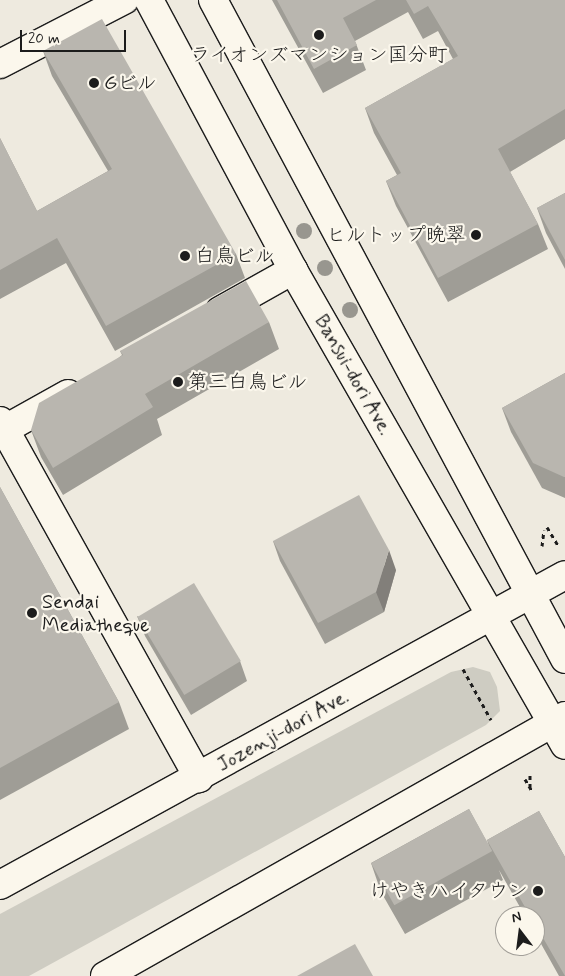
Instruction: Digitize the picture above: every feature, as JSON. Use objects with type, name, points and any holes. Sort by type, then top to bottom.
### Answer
[{"type":"street","points":[[0,64],[124,0]]},
{"type":"street","name":"Bansui-dori Ave.","points":[[149,0],[293,270],[491,616],[561,728]]},
{"type":"street","points":[[213,0],[528,595],[565,659]]},
{"type":"street","points":[[197,323],[293,270]]},
{"type":"street","points":[[92,381],[2,427],[199,778]]},
{"type":"street","name":"Jozenji-dori Ave.","points":[[0,885],[199,778],[528,595],[563,564]]},
{"type":"street","points":[[112,974],[561,728]]},
{"type":"path","points":[[542,550],[546,528],[563,564]]},
{"type":"path","points":[[463,669],[491,720]]},
{"type":"path","points":[[524,779],[531,789],[530,771]]},
{"type":"shaded area","points":[[473,667],[490,672],[497,687],[500,711],[486,725],[29,976],[0,976],[0,914],[451,672]]},
{"type":"building","name":"ライオンズマンション国分町","points":[[277,0],[376,0],[343,18],[357,45],[314,69]]},
{"type":"building","points":[[406,0],[565,0],[565,109],[498,149],[538,224],[438,278],[386,181],[401,173],[365,108],[458,56],[428,6],[414,14]]},
{"type":"building","points":[[102,19],[236,254],[106,326],[57,238],[0,270],[0,138],[37,211],[112,169],[43,51]]},
{"type":"building","points":[[565,193],[565,260],[537,208]]},
{"type":"building","points":[[246,281],[269,322],[145,394],[153,407],[53,468],[31,430],[39,403],[123,355],[120,351]]},
{"type":"building","points":[[565,373],[564,477],[533,463],[502,408]]},
{"type":"building","name":"Sendai Mediatheque","points":[[0,487],[119,702],[0,768]]},
{"type":"building","points":[[359,495],[389,550],[376,592],[318,623],[273,541]]},
{"type":"building","points":[[194,583],[241,661],[184,695],[137,617]]},
{"type":"building","points":[[469,809],[492,851],[394,905],[371,863]]},
{"type":"building","name":"けやきハイタウン","points":[[539,811],[565,857],[565,976],[545,941],[545,906],[524,906],[487,840]]},
{"type":"building","points":[[355,944],[373,976],[297,976]]},
{"type":"place","name":"ライオンズマンション国分町","points":[[319,35]]},
{"type":"place","name":"Gビル","points":[[94,83]]},
{"type":"place","name":"ヒルトップ晩翠","points":[[476,235]]},
{"type":"place","name":"白鳥ビル","points":[[185,256]]},
{"type":"place","name":"第三白鳥ビル","points":[[178,382]]},
{"type":"place","name":"Sendai Mediatheque","points":[[32,613]]},
{"type":"place","name":"けやきハイタウン","points":[[538,891]]}]
